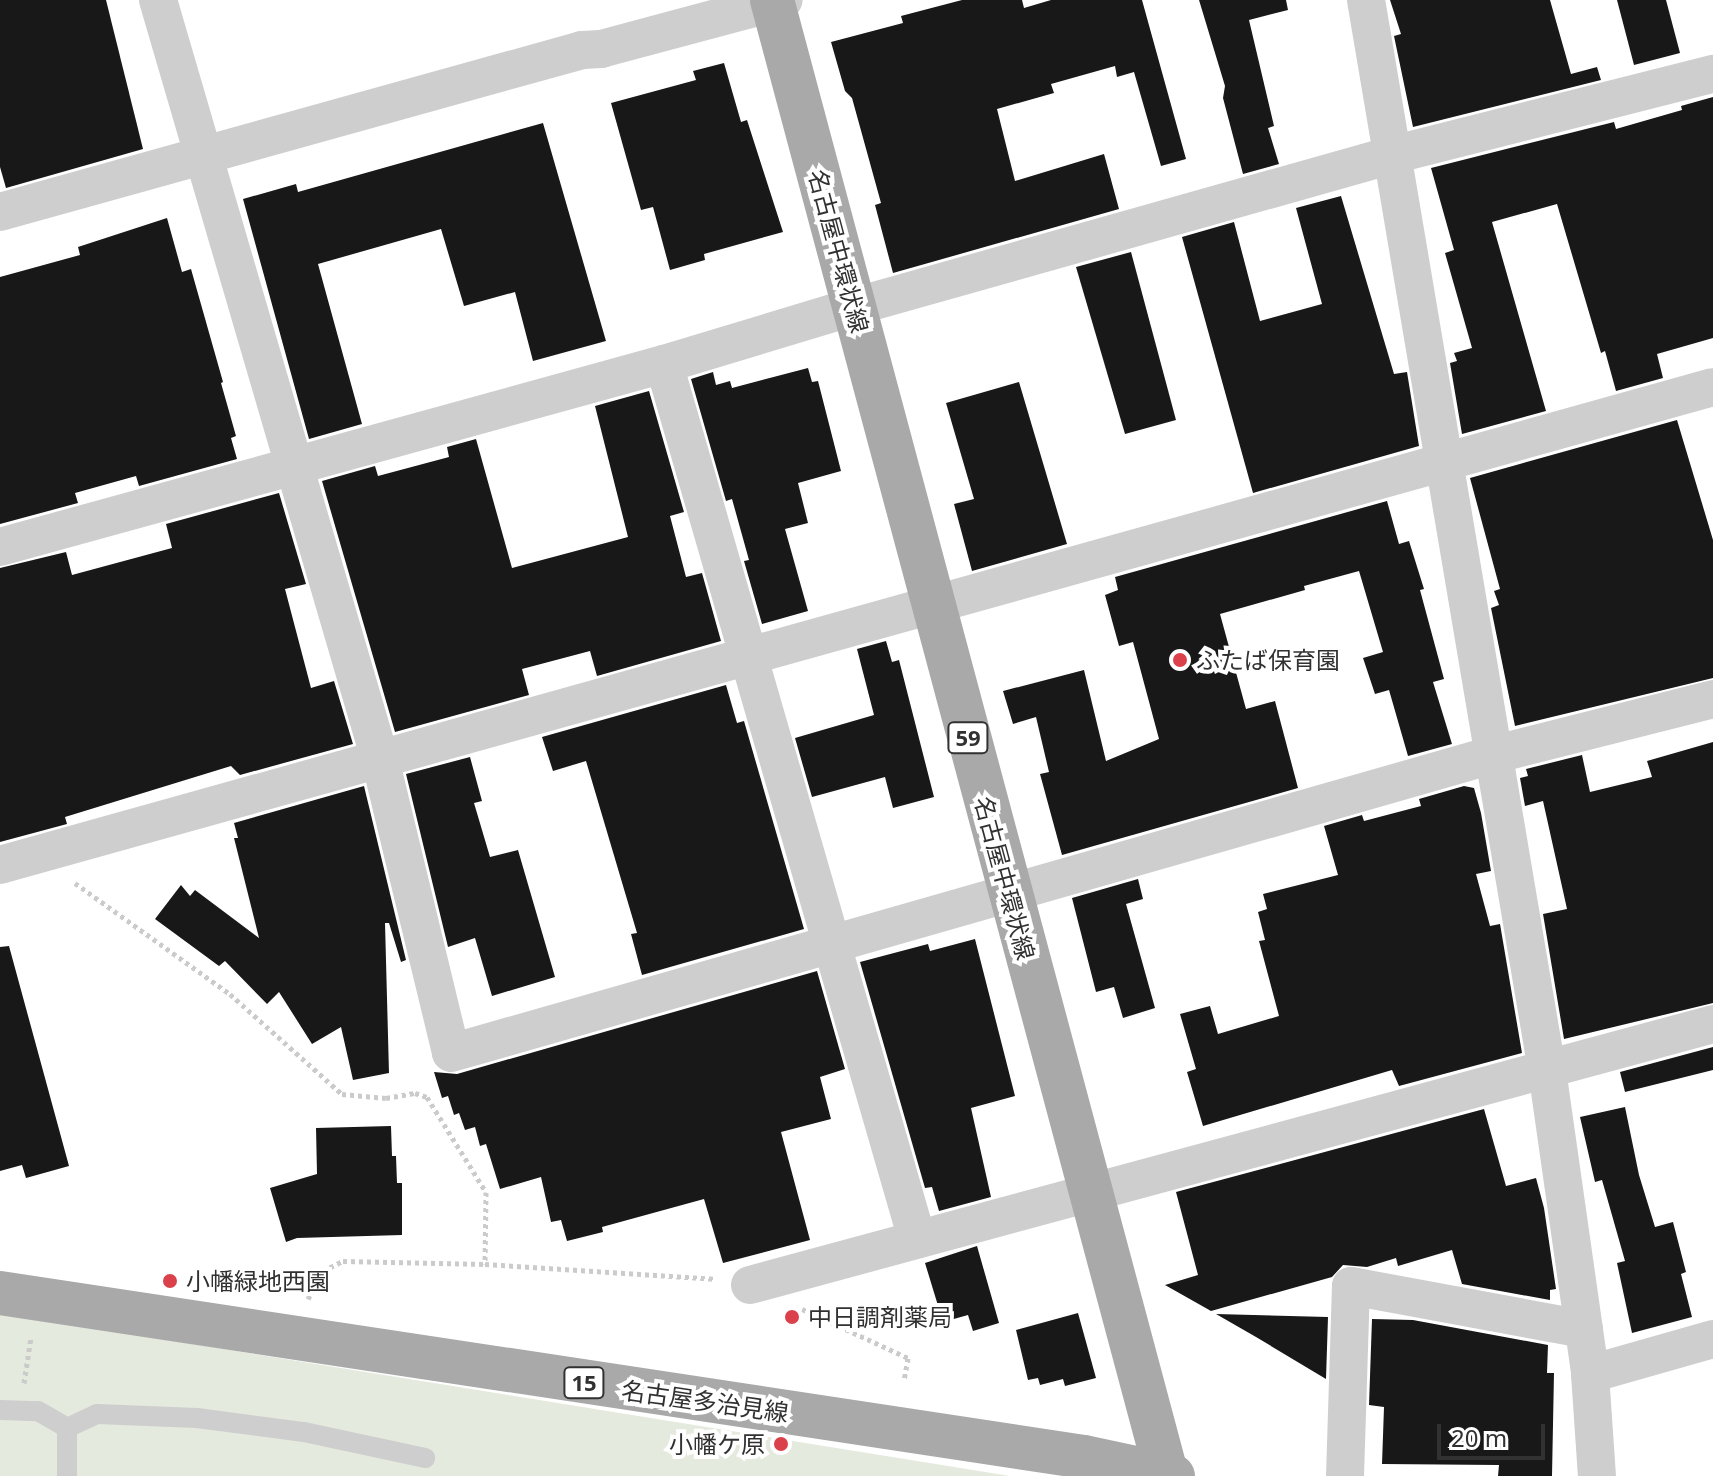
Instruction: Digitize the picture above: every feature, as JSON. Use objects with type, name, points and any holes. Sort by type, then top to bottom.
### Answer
[{"type":"main road","name":"名古屋中環状線","points":[[777,1],[853,307],[1009,894],[1169,1476]]},
{"type":"main road","name":"名古屋多治見線","points":[[18,1295],[286,1339],[1084,1457],[1169,1476]]},
{"type":"street","points":[[158,0],[380,759],[451,1053],[1492,755],[1713,699]]},
{"type":"street","points":[[1366,0],[1547,1070],[1590,1374],[1597,1476]]},
{"type":"street","points":[[0,212],[582,50],[601,49],[777,1]]},
{"type":"street","points":[[0,547],[664,364],[853,307],[1392,155],[1713,74]]},
{"type":"street","points":[[664,364],[917,1239]]},
{"type":"street","points":[[0,865],[932,602],[1713,387]]},
{"type":"street","points":[[750,1285],[1713,1024]]},
{"type":"street","points":[[1345,1476],[1351,1286],[1584,1329]]},
{"type":"street","points":[[1590,1374],[1713,1339]]},
{"type":"lane","points":[[10,1410],[38,1411],[67,1428]]},
{"type":"lane","points":[[67,1428],[97,1414],[197,1418],[304,1432],[425,1458]]},
{"type":"lane","points":[[67,1428],[67,1476]]},
{"type":"path","points":[[41,854],[50,865],[230,994],[342,1094],[386,1098],[415,1093],[427,1097],[486,1192],[485,1264]]},
{"type":"path","points":[[286,1339],[323,1271],[343,1261],[485,1264],[725,1280],[750,1285],[908,1358],[904,1380]]},
{"type":"path","points":[[10,1410],[18,1295]]},
{"type":"shaded area","points":[[0,1313],[1010,1476],[0,1476]]},
{"type":"building","points":[[0,0],[106,0],[143,149],[6,188],[0,167]]},
{"type":"building","points":[[962,0],[1022,0],[1024,8],[1051,0],[1142,0],[1186,159],[1161,166],[1134,72],[1117,77],[1115,66],[1051,84],[1054,93],[997,109],[1015,181],[1104,154],[1119,209],[893,273],[875,205],[881,203],[852,98],[845,91],[831,42],[903,23],[901,16]]},
{"type":"building","points":[[1199,0],[1286,0],[1288,10],[1249,20],[1274,126],[1268,128],[1279,164],[1243,174],[1223,98],[1225,86]]},
{"type":"building","points":[[1390,0],[1550,0],[1571,74],[1597,67],[1601,80],[1413,127],[1394,36],[1401,34]]},
{"type":"building","points":[[1617,0],[1666,0],[1680,53],[1634,65]]},
{"type":"building","points":[[724,63],[741,122],[747,120],[783,232],[704,254],[705,260],[670,270],[653,207],[641,210],[611,103],[696,80],[693,71]]},
{"type":"building","points":[[1713,97],[1713,338],[1657,354],[1663,378],[1616,391],[1605,351],[1601,353],[1557,204],[1492,222],[1546,411],[1462,434],[1450,363],[1457,361],[1454,353],[1472,348],[1445,253],[1454,250],[1431,168],[1614,122],[1616,129],[1682,110],[1681,106]]},
{"type":"building","points":[[543,123],[606,341],[533,361],[515,292],[464,306],[441,229],[318,264],[362,424],[309,439],[243,199],[296,184],[298,192]]},
{"type":"building","points":[[1341,196],[1394,374],[1407,372],[1419,446],[1253,493],[1182,237],[1234,222],[1260,321],[1322,304],[1296,208]]},
{"type":"building","points":[[167,218],[182,272],[191,269],[223,382],[236,436],[231,438],[237,459],[139,486],[136,476],[75,493],[78,503],[0,524],[0,277],[80,255],[78,247]]},
{"type":"building","points":[[1131,252],[1176,420],[1125,434],[1076,267]]},
{"type":"building","points":[[808,368],[812,382],[818,381],[841,471],[798,483],[808,523],[785,529],[808,611],[762,624],[744,561],[749,560],[732,499],[726,501],[691,379],[713,372],[716,385],[730,381],[732,388]]},
{"type":"building","points":[[1019,382],[1067,544],[972,571],[954,504],[974,499],[946,403]]},
{"type":"building","points":[[649,391],[684,512],[670,516],[686,577],[702,573],[721,641],[597,676],[590,651],[522,669],[529,695],[395,732],[322,481],[375,466],[378,476],[449,457],[447,447],[476,439],[512,568],[628,537],[595,406]]},
{"type":"building","points":[[1677,420],[1713,540],[1713,678],[1515,726],[1491,608],[1499,605],[1494,591],[1500,589],[1470,478]]},
{"type":"building","points":[[279,493],[306,584],[285,589],[311,688],[334,681],[353,744],[240,775],[231,766],[65,817],[67,824],[0,842],[0,568],[66,552],[72,575],[172,548],[166,524]]},
{"type":"building","points":[[1387,501],[1399,544],[1409,541],[1424,589],[1420,590],[1444,679],[1433,682],[1452,744],[1408,756],[1389,690],[1375,694],[1363,658],[1383,652],[1359,571],[1304,586],[1305,590],[1220,614],[1246,709],[1275,701],[1298,788],[1062,855],[1040,774],[1049,772],[1036,717],[1013,724],[1003,691],[1084,670],[1106,761],[1159,739],[1133,642],[1119,646],[1105,595],[1118,590],[1115,577]]},
{"type":"building","points":[[886,641],[892,662],[899,660],[934,797],[893,808],[885,777],[812,797],[795,738],[874,715],[857,649]]},
{"type":"building","points":[[726,685],[737,723],[744,721],[804,929],[642,975],[631,934],[637,933],[586,761],[553,771],[542,737]]},
{"type":"building","points":[[1713,742],[1713,1003],[1564,1039],[1543,914],[1567,909],[1543,801],[1525,806],[1520,778],[1528,776],[1526,769],[1582,755],[1590,792],[1652,777],[1647,761]]},
{"type":"building","points":[[470,757],[482,801],[474,803],[490,857],[518,850],[555,977],[492,996],[475,938],[448,947],[406,774]]},
{"type":"building","points":[[364,786],[406,960],[401,962],[389,923],[385,923],[389,1073],[353,1080],[341,1027],[312,1044],[279,992],[267,1004],[225,961],[219,966],[155,919],[181,885],[190,896],[195,890],[259,938],[234,838],[238,838],[234,823]]},
{"type":"building","points":[[1464,786],[1474,788],[1481,813],[1491,871],[1476,874],[1490,926],[1500,924],[1522,1053],[1399,1086],[1392,1070],[1203,1126],[1187,1072],[1196,1069],[1180,1014],[1210,1006],[1218,1034],[1279,1016],[1259,941],[1265,940],[1258,912],[1267,909],[1263,894],[1338,875],[1324,826],[1362,815],[1364,821],[1421,806],[1419,799]]},
{"type":"building","points":[[1138,879],[1143,899],[1126,904],[1155,1008],[1123,1018],[1114,987],[1096,992],[1072,898]]},
{"type":"building","points":[[975,939],[1015,1096],[971,1108],[991,1197],[939,1211],[932,1187],[925,1188],[860,962],[928,944],[930,951]]},
{"type":"building","points":[[9,946],[69,1166],[26,1178],[22,1165],[0,1171],[0,947]]},
{"type":"building","points":[[817,971],[845,1069],[820,1077],[831,1119],[781,1132],[810,1240],[723,1263],[704,1199],[602,1227],[603,1232],[567,1241],[561,1220],[551,1222],[541,1177],[500,1189],[486,1144],[480,1146],[475,1127],[465,1130],[459,1113],[454,1115],[448,1096],[442,1098],[434,1072],[457,1074]]},
{"type":"building","points":[[1713,1047],[1713,1070],[1625,1092],[1620,1072]]},
{"type":"building","points":[[1625,1107],[1639,1175],[1655,1227],[1673,1222],[1686,1272],[1681,1274],[1692,1317],[1632,1333],[1617,1263],[1625,1261],[1602,1180],[1595,1182],[1580,1117]]},
{"type":"building","points":[[1484,1109],[1506,1186],[1536,1178],[1544,1208],[1556,1289],[1550,1290],[1550,1300],[1462,1284],[1452,1250],[1398,1266],[1396,1258],[1367,1267],[1343,1265],[1332,1277],[1211,1311],[1165,1285],[1198,1275],[1176,1192]]},
{"type":"building","points":[[391,1126],[397,1183],[402,1183],[402,1235],[297,1238],[286,1242],[270,1188],[317,1174],[316,1128]]},
{"type":"building","points":[[977,1246],[999,1323],[973,1331],[968,1315],[943,1322],[925,1263]]},
{"type":"building","points":[[1078,1313],[1096,1378],[1065,1386],[1063,1379],[1040,1385],[1038,1378],[1028,1380],[1016,1330]]},
{"type":"building","points":[[1216,1314],[1328,1317],[1326,1379],[1256,1337]]},
{"type":"building","points":[[1372,1319],[1413,1320],[1548,1345],[1547,1373],[1554,1373],[1552,1476],[1498,1476],[1499,1465],[1382,1464],[1384,1407],[1369,1405]]},
{"type":"place","name":"ふたば保育園","points":[[1180,660]]},
{"type":"place","name":"小幡緑地西園","points":[[170,1281]]},
{"type":"place","name":"中日調剤薬局","points":[[792,1317]]},
{"type":"place","name":"小幡ケ原","points":[[781,1444]]}]
